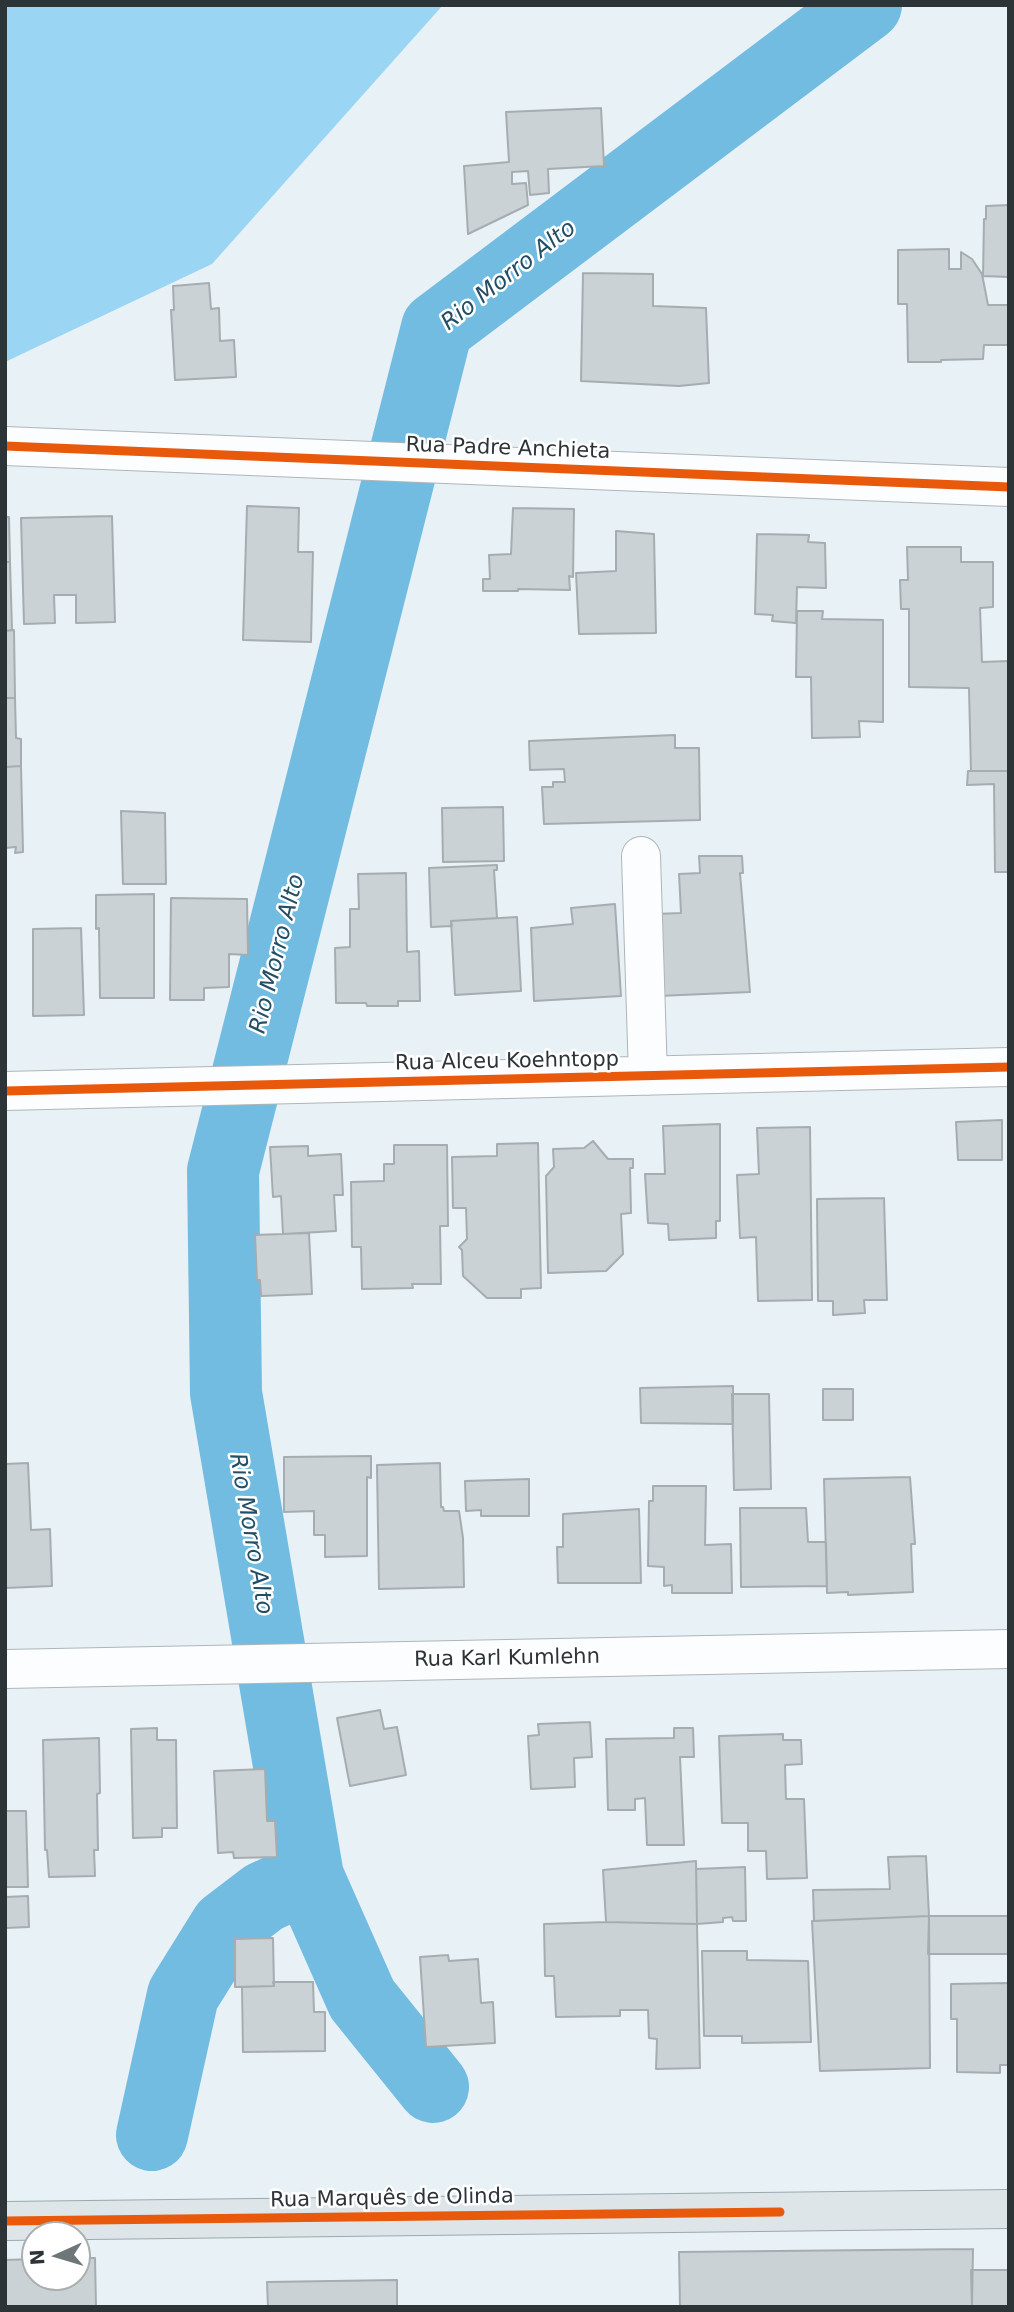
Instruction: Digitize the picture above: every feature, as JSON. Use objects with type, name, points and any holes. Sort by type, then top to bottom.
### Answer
[{"type":"main road","name":"Rua Marquês de Olinda","points":[[5,2221],[1009,2209]]},
{"type":"street","name":"Rua Padre Anchieta","points":[[5,446],[1009,487]]},
{"type":"street","points":[[640,856],[649,1076]]},
{"type":"street","name":"Rua Alceu Koehntopp","points":[[5,1091],[1009,1066]]},
{"type":"street","name":"Rua Karl Kumlehn","points":[[5,1669],[1009,1649]]},
{"type":"shaded area","points":[[5,5],[443,5],[212,264],[5,362]]},
{"type":"building","points":[[601,108],[604,166],[548,169],[549,193],[530,195],[528,171],[512,172],[512,184],[526,183],[528,205],[468,234],[464,166],[509,162],[506,112]]},
{"type":"building","points":[[1009,205],[1009,277],[983,276],[986,206]]},
{"type":"building","points":[[949,249],[949,269],[961,269],[961,252],[972,259],[982,274],[988,305],[1009,305],[1009,345],[984,345],[983,359],[908,362],[907,304],[898,304],[898,250]]},
{"type":"building","points":[[583,273],[653,274],[653,306],[706,308],[709,383],[679,386],[581,381]]},
{"type":"building","points":[[209,283],[211,309],[219,308],[220,341],[234,340],[236,377],[175,380],[171,310],[174,310],[173,286]]},
{"type":"building","points":[[247,506],[299,508],[298,552],[313,552],[311,642],[243,640]]},
{"type":"building","points":[[513,508],[574,509],[573,577],[569,576],[570,590],[483,591],[483,579],[490,579],[489,555],[511,554]]},
{"type":"building","points":[[112,516],[115,622],[76,623],[76,595],[54,595],[55,623],[24,624],[21,518]]},
{"type":"building","points":[[5,517],[9,517],[10,562],[5,562]]},
{"type":"building","points":[[616,531],[654,534],[656,633],[579,634],[576,573],[616,571]]},
{"type":"building","points":[[757,534],[809,535],[808,542],[825,543],[826,588],[797,587],[796,623],[772,621],[773,615],[755,614]]},
{"type":"building","points":[[907,547],[961,547],[961,562],[993,562],[993,607],[980,608],[982,662],[1009,661],[1009,771],[971,771],[969,688],[909,687],[909,609],[901,609],[900,580],[908,580]]},
{"type":"building","points":[[5,562],[10,562],[12,630],[5,631]]},
{"type":"building","points":[[797,611],[823,611],[822,619],[883,620],[883,722],[859,721],[860,737],[812,738],[811,677],[796,677]]},
{"type":"building","points":[[14,630],[15,698],[5,698],[5,631]]},
{"type":"building","points":[[5,698],[15,698],[16,738],[21,739],[21,766],[5,767]]},
{"type":"building","points":[[675,735],[675,748],[699,748],[700,820],[544,824],[542,787],[553,787],[553,782],[565,782],[564,769],[530,770],[529,741]]},
{"type":"building","points":[[21,766],[23,852],[15,853],[16,847],[5,848],[5,767]]},
{"type":"building","points":[[968,771],[1009,771],[1009,872],[995,872],[994,784],[967,785]]},
{"type":"building","points":[[503,807],[504,861],[443,862],[442,808]]},
{"type":"building","points":[[121,811],[165,813],[166,884],[123,884]]},
{"type":"building","points":[[699,856],[742,856],[743,873],[740,873],[750,992],[658,996],[655,914],[681,913],[679,874],[700,873]]},
{"type":"building","points":[[497,865],[497,870],[494,870],[497,918],[451,921],[452,926],[431,927],[429,868]]},
{"type":"building","points":[[406,873],[407,952],[419,951],[420,1001],[398,1001],[398,1006],[336,1003],[335,948],[350,947],[350,909],[359,909],[358,874]]},
{"type":"building","points":[[154,894],[154,998],[100,998],[96,895]]},
{"type":"building","points":[[171,898],[247,899],[248,955],[229,954],[229,987],[204,988],[204,1000],[170,1000]]},
{"type":"building","points":[[615,904],[621,996],[534,1001],[531,928],[573,924],[571,908]]},
{"type":"building","points":[[517,917],[521,991],[455,995],[451,921]]},
{"type":"building","points":[[81,928],[84,1015],[33,1016],[33,929]]},
{"type":"building","points":[[1002,1120],[1002,1160],[958,1160],[956,1122]]},
{"type":"building","points":[[720,1124],[720,1221],[716,1221],[716,1238],[669,1240],[668,1224],[648,1223],[645,1174],[665,1174],[663,1126]]},
{"type":"building","points":[[810,1127],[812,1300],[758,1301],[756,1237],[740,1238],[737,1175],[759,1174],[757,1128]]},
{"type":"building","points":[[593,1141],[608,1159],[633,1159],[633,1168],[630,1168],[631,1213],[621,1214],[623,1254],[606,1271],[548,1273],[546,1176],[554,1167],[553,1149],[584,1148]]},
{"type":"building","points":[[538,1143],[541,1288],[521,1289],[521,1298],[487,1298],[463,1276],[462,1250],[459,1247],[467,1239],[466,1208],[453,1208],[452,1157],[497,1156],[497,1144]]},
{"type":"building","points":[[394,1145],[447,1145],[448,1226],[440,1226],[441,1284],[412,1284],[413,1288],[362,1289],[361,1247],[352,1247],[351,1182],[384,1181],[384,1164],[394,1164]]},
{"type":"building","points":[[308,1146],[308,1156],[341,1154],[343,1195],[334,1195],[336,1231],[283,1234],[281,1196],[273,1197],[270,1147]]},
{"type":"building","points":[[884,1198],[887,1300],[864,1300],[865,1313],[833,1315],[833,1301],[818,1301],[817,1199]]},
{"type":"building","points":[[309,1233],[312,1294],[261,1296],[260,1280],[257,1280],[255,1235]]},
{"type":"building","points":[[733,1386],[733,1424],[641,1423],[640,1388]]},
{"type":"building","points":[[823,1389],[853,1389],[853,1420],[823,1420]]},
{"type":"building","points":[[732,1394],[769,1394],[771,1489],[734,1490]]},
{"type":"building","points":[[371,1456],[371,1478],[367,1477],[367,1556],[325,1557],[325,1535],[314,1535],[314,1511],[284,1512],[284,1457]]},
{"type":"building","points":[[28,1463],[31,1530],[50,1529],[52,1586],[5,1588],[5,1464]]},
{"type":"building","points":[[440,1463],[441,1507],[444,1511],[459,1511],[463,1538],[464,1587],[379,1589],[377,1465]]},
{"type":"building","points":[[910,1477],[915,1544],[911,1544],[913,1592],[848,1595],[848,1592],[827,1593],[824,1479]]},
{"type":"building","points":[[529,1479],[529,1516],[481,1516],[481,1510],[466,1511],[465,1481]]},
{"type":"building","points":[[653,1486],[706,1486],[705,1545],[731,1544],[732,1593],[672,1593],[672,1585],[664,1586],[664,1567],[648,1566],[649,1501],[653,1501]]},
{"type":"building","points":[[740,1508],[806,1508],[808,1542],[826,1542],[827,1586],[741,1587]]},
{"type":"building","points":[[639,1509],[641,1583],[558,1583],[557,1547],[563,1547],[563,1514]]},
{"type":"building","points":[[380,1710],[384,1729],[397,1727],[406,1775],[350,1786],[337,1718]]},
{"type":"building","points":[[590,1722],[592,1757],[574,1758],[575,1787],[531,1789],[528,1736],[539,1735],[538,1724]]},
{"type":"building","points":[[157,1728],[157,1740],[176,1740],[177,1828],[162,1828],[162,1837],[133,1838],[131,1729]]},
{"type":"building","points":[[674,1728],[693,1728],[694,1757],[680,1757],[684,1845],[647,1845],[645,1798],[635,1799],[635,1810],[608,1810],[606,1739],[674,1738]]},
{"type":"building","points":[[783,1734],[783,1740],[801,1740],[802,1764],[785,1765],[786,1799],[804,1799],[807,1878],[767,1879],[766,1851],[748,1851],[748,1823],[722,1823],[719,1736]]},
{"type":"building","points":[[99,1738],[100,1793],[97,1794],[98,1850],[94,1850],[95,1876],[49,1877],[45,1850],[43,1740]]},
{"type":"building","points":[[265,1769],[267,1821],[275,1821],[277,1857],[234,1858],[233,1852],[218,1853],[214,1771]]},
{"type":"building","points":[[5,1811],[26,1811],[28,1887],[5,1887]]},
{"type":"building","points":[[926,1856],[929,1916],[814,1921],[813,1890],[890,1889],[888,1857]]},
{"type":"building","points":[[696,1861],[697,1924],[606,1922],[603,1870]]},
{"type":"building","points":[[745,1867],[746,1921],[733,1921],[732,1917],[723,1918],[723,1922],[697,1924],[696,1869]]},
{"type":"building","points":[[28,1896],[29,1927],[5,1928],[5,1897]]},
{"type":"building","points":[[929,1916],[1009,1916],[1009,1954],[928,1954]]},
{"type":"building","points":[[929,1916],[930,2068],[820,2071],[812,1921]]},
{"type":"building","points":[[544,1924],[697,1924],[700,2068],[656,2069],[657,2039],[649,2038],[648,2010],[620,2010],[620,2016],[556,2017],[554,1976],[545,1976]]},
{"type":"building","points":[[273,1938],[274,1986],[235,1987],[235,1939]]},
{"type":"building","points":[[702,1951],[747,1951],[747,1960],[808,1961],[811,2042],[742,2043],[742,2036],[704,2036]]},
{"type":"building","points":[[448,1955],[449,1961],[478,1959],[481,2003],[493,2002],[495,2043],[426,2047],[420,1957]]},
{"type":"building","points":[[273,1982],[313,1982],[314,2012],[325,2012],[325,2051],[243,2052],[242,1987],[274,1986]]},
{"type":"building","points":[[1009,1983],[1009,2065],[1000,2065],[1000,2073],[957,2072],[957,2019],[951,2019],[951,1984]]},
{"type":"building","points":[[973,2249],[972,2307],[680,2307],[679,2252]]},
{"type":"building","points":[[91,2258],[95,2258],[96,2307],[5,2307],[5,2260],[21,2259],[21,2291],[91,2291]]},
{"type":"building","points":[[971,2270],[1009,2270],[1009,2307],[972,2307]]},
{"type":"building","points":[[397,2280],[397,2307],[268,2307],[267,2282]]},
{"type":"waterway","name":"Rio Morro Alto","points":[[433,2087],[362,1999],[308,1877],[226,1393],[223,1171],[437,328],[866,5]]},
{"type":"waterway","points":[[152,2135],[183,1995],[226,1926],[264,1897],[308,1877]]},
{"type":"cycle path","points":[[5,446],[1009,487]]},
{"type":"cycle path","points":[[5,1091],[1009,1067]]},
{"type":"cycle path","points":[[5,2221],[780,2212]]}]
